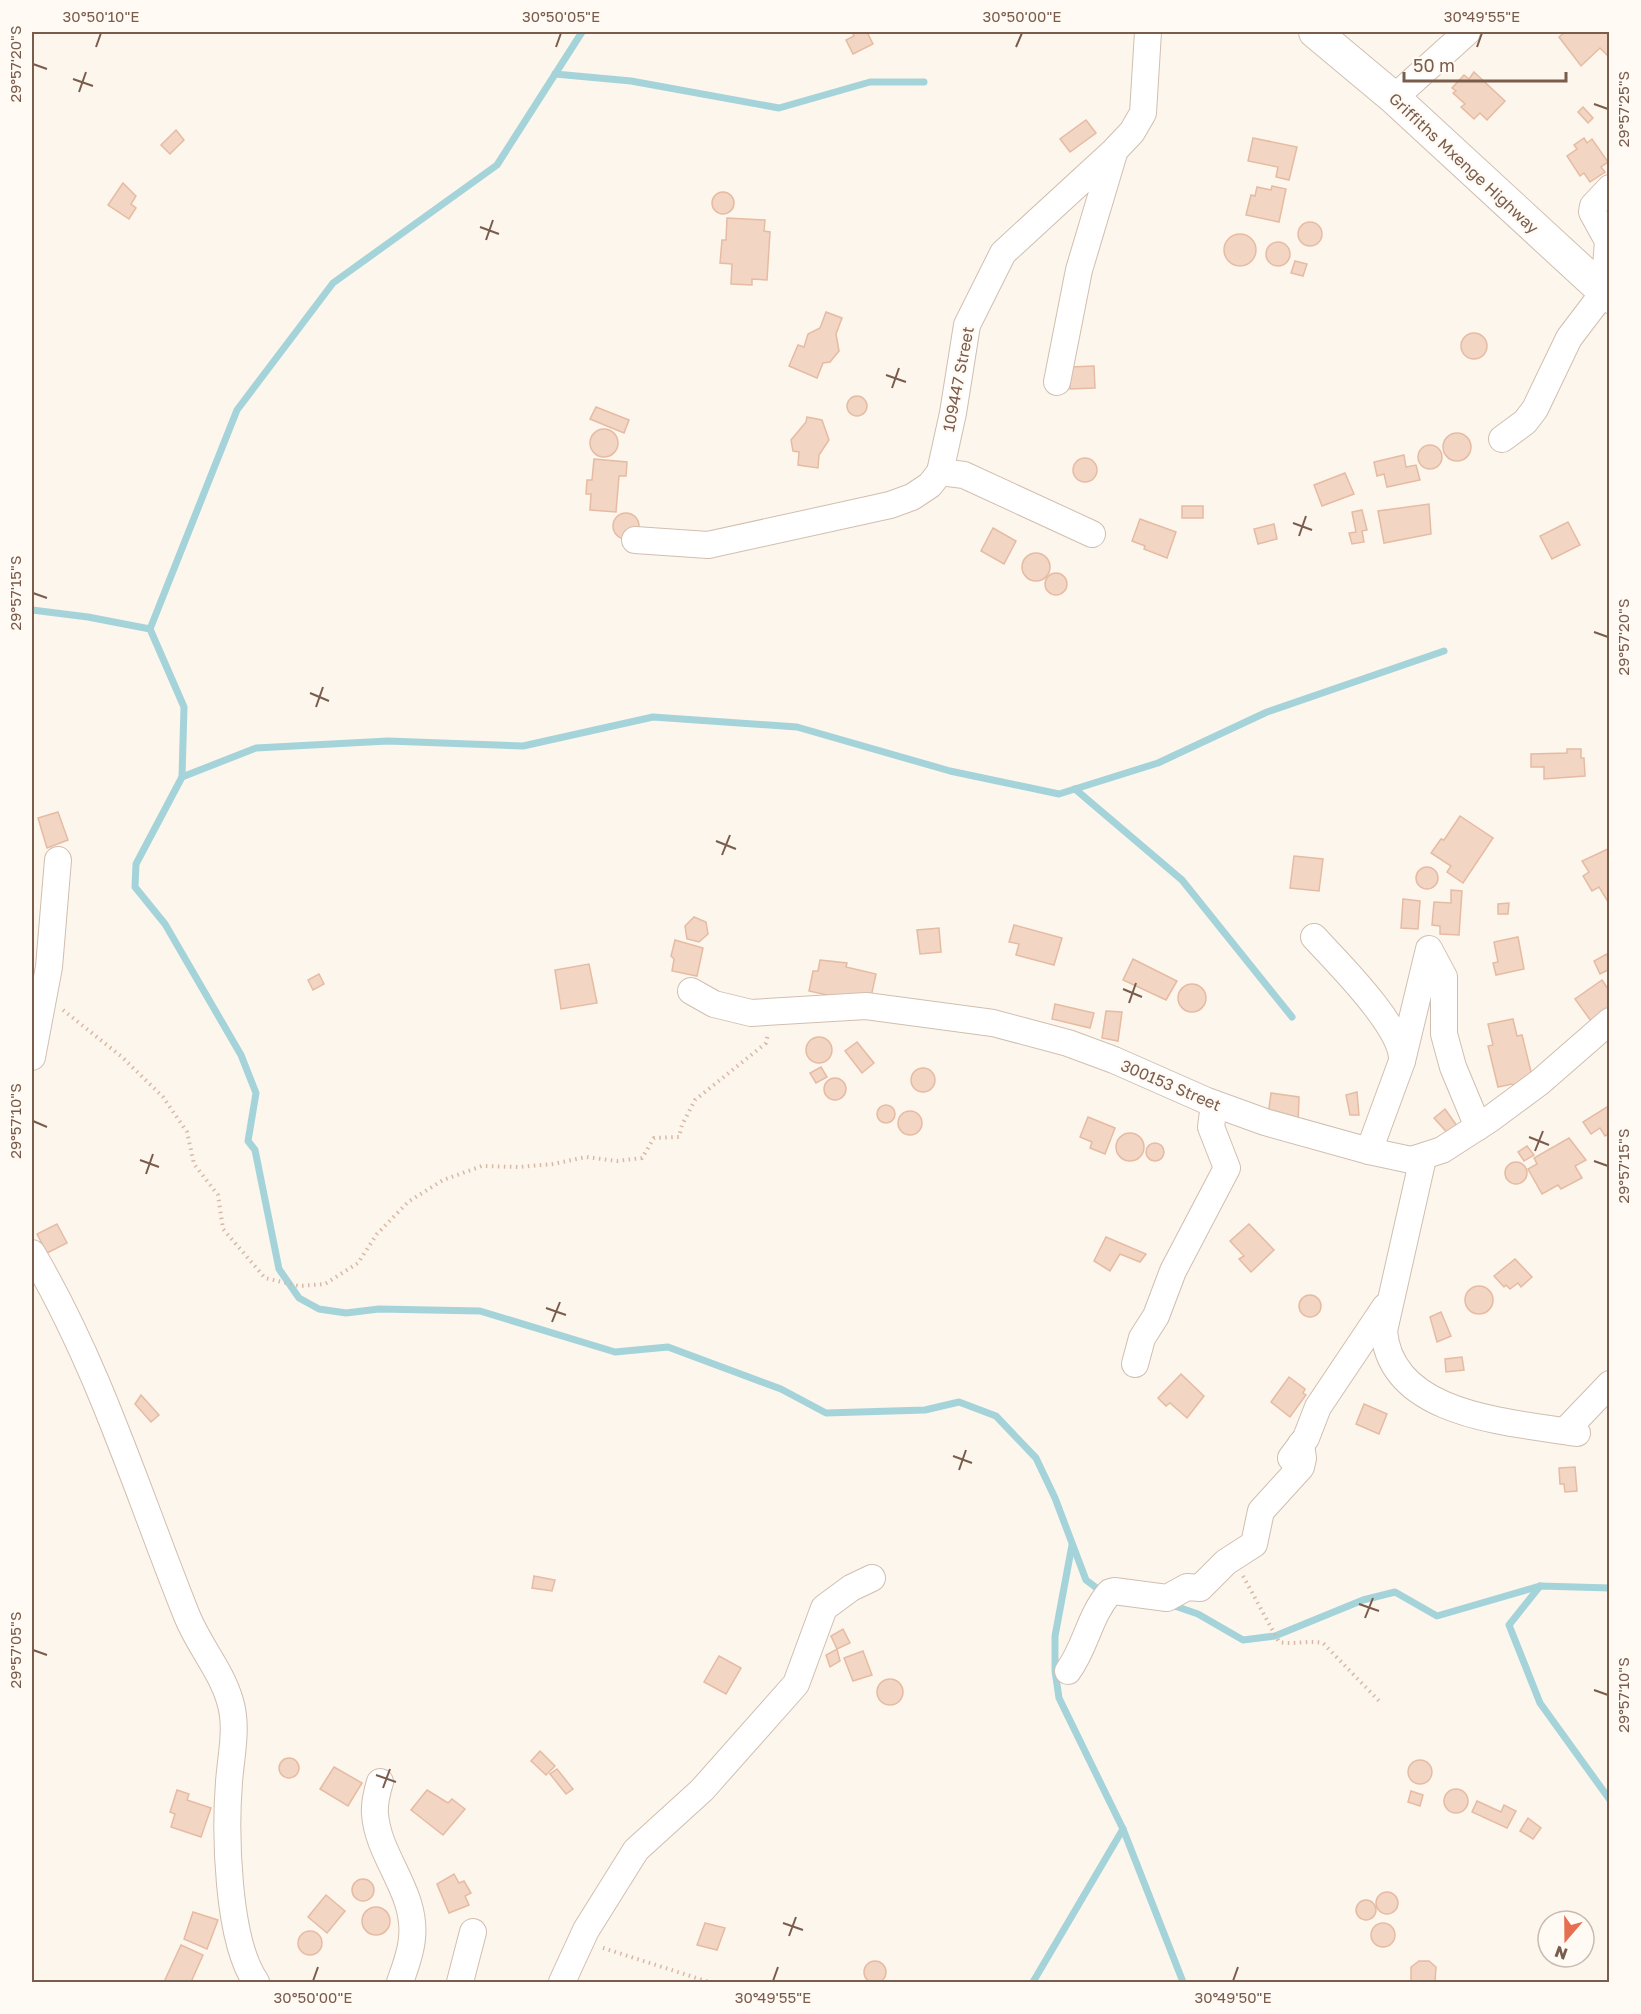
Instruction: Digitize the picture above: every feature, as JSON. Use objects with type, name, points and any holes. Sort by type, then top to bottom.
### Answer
[{"type":"street","name":"109447 Street","points":[[940,472],[953,413],[967,325],[1003,253],[1114,152],[1132,132],[1143,113],[1148,32]]},
{"type":"street","name":"Griffiths Mxenge Highway","points":[[1316,32],[1394,98],[1607,295]]},
{"type":"street","points":[[1394,98],[1467,32]]},
{"type":"street","points":[[1057,382],[1080,270],[1114,152]]},
{"type":"street","points":[[1502,440],[1526,422],[1535,409],[1569,338],[1607,295],[1608,241],[1592,212],[1593,206],[1610,188]]},
{"type":"street","points":[[635,540],[708,546],[912,497],[930,485],[940,472],[964,475],[1092,534]]},
{"type":"street","points":[[32,1057],[49,967],[58,860]]},
{"type":"street","points":[[1314,937],[1380,1013],[1403,1052],[1402,1061]]},
{"type":"street","points":[[1369,1152],[1402,1061],[1429,949],[1444,977],[1444,1034],[1450,1056],[1478,1127]]},
{"type":"street","name":"300153 Street","points":[[691,990],[714,1004],[734,1011],[772,1013],[866,1006],[993,1023],[1068,1043],[1114,1060],[1214,1104],[1265,1122],[1398,1159],[1423,1158],[1442,1150],[1478,1127],[1540,1082],[1610,1021]]},
{"type":"street","points":[[1135,1364],[1142,1338],[1156,1316],[1173,1271],[1227,1168],[1211,1127],[1214,1104]]},
{"type":"street","points":[[1423,1158],[1384,1331],[1385,1344],[1391,1359],[1407,1383],[1430,1400],[1448,1406],[1509,1422],[1571,1432],[1610,1384]]},
{"type":"street","points":[[32,1253],[58,1298],[132,1471],[187,1618],[222,1679],[231,1702],[234,1723],[229,1783],[228,1869],[241,1945],[256,1983]]},
{"type":"street","points":[[1068,1671],[1081,1650],[1085,1632],[1110,1592],[1171,1597],[1187,1587],[1200,1588],[1226,1562],[1254,1544],[1258,1537],[1261,1511],[1301,1467],[1304,1458],[1295,1452],[1318,1407],[1391,1296]]},
{"type":"street","points":[[567,1972],[586,1930],[636,1850],[702,1790],[796,1684],[824,1608],[842,1593],[872,1578]]},
{"type":"street","points":[[380,1782],[375,1801],[377,1827],[397,1871],[410,1909],[413,1936],[400,1983]]},
{"type":"street","points":[[460,1983],[473,1932]]},
{"type":"path","points":[[44,998],[122,1057],[163,1097],[187,1132],[194,1164],[218,1195],[223,1229],[265,1278],[299,1286],[325,1284],[358,1263],[377,1234],[408,1202],[444,1180],[482,1166],[519,1167],[553,1164],[586,1157],[617,1161],[642,1158],[654,1138],[679,1137],[682,1125],[695,1100],[766,1043],[772,1013]]},
{"type":"path","points":[[1209,1580],[1238,1566],[1279,1642],[1295,1646],[1313,1641],[1323,1643],[1381,1703]]},
{"type":"path","points":[[567,1972],[602,1948],[709,1983]]},
{"type":"building","points":[[852,32],[867,32],[873,44],[853,54],[846,40],[854,36]]},
{"type":"building","points":[[1565,32],[1610,32],[1610,52],[1607,55],[1600,48],[1581,66],[1559,37]]},
{"type":"building","points":[[1474,72],[1505,101],[1487,120],[1480,113],[1474,119],[1461,107],[1465,104],[1453,93],[1456,91],[1452,88],[1464,75],[1469,79]]},
{"type":"building","points":[[1583,107],[1593,118],[1588,123],[1578,112]]},
{"type":"building","points":[[1086,120],[1096,133],[1070,152],[1060,139]]},
{"type":"building","points":[[176,130],[184,140],[170,154],[161,145]]},
{"type":"building","points":[[1253,138],[1297,147],[1289,180],[1276,177],[1278,167],[1248,161]]},
{"type":"building","points":[[1584,138],[1587,143],[1592,139],[1608,162],[1601,167],[1605,172],[1590,182],[1584,173],[1580,176],[1567,156],[1577,149],[1574,145]]},
{"type":"building","points":[[123,183],[136,196],[131,204],[136,208],[129,219],[108,205]]},
{"type":"building","points":[[1272,186],[1286,189],[1279,222],[1246,215],[1251,195],[1255,196],[1257,187],[1271,190]]},
{"type":"building","points":[[723,192],[733,199],[734,203],[727,213],[723,214],[713,207],[712,203],[719,193]]},
{"type":"building","points":[[727,218],[765,220],[764,231],[770,232],[767,280],[752,279],[752,285],[731,284],[732,264],[720,263],[722,240],[726,240]]},
{"type":"building","points":[[1310,222],[1315,223],[1321,229],[1321,239],[1315,245],[1310,246],[1305,245],[1299,239],[1298,234],[1299,229],[1305,223]]},
{"type":"building","points":[[1240,234],[1251,239],[1256,250],[1251,261],[1240,266],[1229,261],[1224,250],[1229,239]]},
{"type":"building","points":[[1278,242],[1283,243],[1289,249],[1289,259],[1283,265],[1278,266],[1273,265],[1267,259],[1266,254],[1267,249],[1273,243]]},
{"type":"building","points":[[1295,261],[1307,264],[1303,276],[1291,273]]},
{"type":"building","points":[[826,312],[842,318],[836,334],[839,351],[830,362],[823,363],[817,378],[789,366],[798,345],[804,347],[808,334],[820,328]]},
{"type":"building","points":[[1474,333],[1483,337],[1487,346],[1483,355],[1474,359],[1465,355],[1461,346],[1465,337]]},
{"type":"building","points":[[1094,366],[1095,388],[1070,389],[1069,367]]},
{"type":"building","points":[[857,396],[864,399],[867,406],[864,413],[857,416],[850,413],[847,406],[850,399]]},
{"type":"building","points":[[596,407],[629,420],[624,433],[590,419]]},
{"type":"building","points":[[807,417],[822,420],[829,440],[819,455],[818,468],[798,465],[799,452],[793,451],[791,440],[806,422]]},
{"type":"building","points":[[604,429],[614,433],[618,443],[614,453],[604,457],[594,453],[590,443],[594,433]]},
{"type":"building","points":[[1457,433],[1467,437],[1471,447],[1467,457],[1457,461],[1447,457],[1443,447],[1447,437]]},
{"type":"building","points":[[1430,445],[1439,448],[1442,457],[1439,466],[1430,469],[1421,466],[1418,457],[1421,448]]},
{"type":"building","points":[[1404,455],[1406,467],[1416,465],[1420,480],[1387,487],[1384,474],[1377,476],[1374,462]]},
{"type":"building","points":[[1085,458],[1094,461],[1097,470],[1094,479],[1085,482],[1076,479],[1073,470],[1076,461]]},
{"type":"building","points":[[594,459],[627,462],[626,476],[619,476],[616,512],[590,510],[591,494],[586,494],[587,480],[592,480]]},
{"type":"building","points":[[1345,473],[1354,494],[1322,506],[1314,485]]},
{"type":"building","points":[[1429,504],[1431,534],[1384,543],[1378,511]]},
{"type":"building","points":[[1182,506],[1203,506],[1203,518],[1182,518]]},
{"type":"building","points":[[1362,510],[1367,530],[1362,531],[1364,542],[1352,544],[1349,533],[1356,532],[1352,512]]},
{"type":"building","points":[[626,513],[635,517],[639,526],[635,535],[626,539],[617,535],[613,526],[617,517]]},
{"type":"building","points":[[1140,519],[1176,532],[1167,558],[1144,549],[1145,546],[1132,541]]},
{"type":"building","points":[[1568,522],[1580,545],[1552,559],[1540,536]]},
{"type":"building","points":[[1274,524],[1277,539],[1258,544],[1254,529]]},
{"type":"building","points":[[993,528],[1016,541],[1004,564],[981,551]]},
{"type":"building","points":[[1036,553],[1046,557],[1050,567],[1046,577],[1036,581],[1026,577],[1022,567],[1026,557]]},
{"type":"building","points":[[1056,573],[1064,576],[1067,584],[1064,592],[1056,595],[1048,592],[1045,584],[1048,576]]},
{"type":"building","points":[[1567,749],[1581,749],[1585,776],[1544,779],[1544,767],[1531,767],[1531,754],[1567,753]]},
{"type":"building","points":[[58,812],[68,840],[47,848],[38,818]]},
{"type":"building","points":[[1460,816],[1493,838],[1463,883],[1447,872],[1451,866],[1431,853],[1441,839],[1444,840]]},
{"type":"building","points":[[1610,848],[1610,905],[1599,887],[1592,891],[1583,876],[1589,872],[1582,861]]},
{"type":"building","points":[[1294,856],[1323,859],[1319,891],[1290,888]]},
{"type":"building","points":[[1427,867],[1435,870],[1438,878],[1435,886],[1427,889],[1419,886],[1416,878],[1419,870]]},
{"type":"building","points":[[1451,890],[1462,891],[1459,935],[1440,934],[1440,926],[1432,925],[1434,902],[1451,903]]},
{"type":"building","points":[[1403,899],[1420,901],[1418,929],[1401,928]]},
{"type":"building","points":[[1509,903],[1508,914],[1498,914],[1498,904]]},
{"type":"building","points":[[694,917],[706,922],[708,934],[699,942],[687,939],[685,926]]},
{"type":"building","points":[[1014,925],[1062,938],[1054,965],[1016,955],[1019,944],[1009,942]]},
{"type":"building","points":[[939,928],[941,952],[920,954],[917,930]]},
{"type":"building","points":[[1518,937],[1524,969],[1496,975],[1493,963],[1498,962],[1494,942]]},
{"type":"building","points":[[675,940],[703,948],[697,976],[672,971],[674,959],[671,956]]},
{"type":"building","points":[[1607,954],[1610,969],[1600,974],[1594,961]]},
{"type":"building","points":[[1133,959],[1177,981],[1166,1000],[1123,980]]},
{"type":"building","points":[[820,960],[847,963],[846,967],[876,974],[871,997],[859,1002],[809,991],[813,971],[818,971]]},
{"type":"building","points":[[589,964],[597,1003],[561,1009],[555,970]]},
{"type":"building","points":[[319,974],[324,984],[313,990],[308,980]]},
{"type":"building","points":[[1602,980],[1610,992],[1610,1008],[1591,1021],[1575,999]]},
{"type":"building","points":[[1192,984],[1202,988],[1206,998],[1202,1008],[1192,1012],[1182,1008],[1178,998],[1182,988]]},
{"type":"building","points":[[1055,1004],[1094,1013],[1090,1028],[1052,1019]]},
{"type":"building","points":[[1106,1011],[1122,1012],[1118,1041],[1102,1038]]},
{"type":"building","points":[[1513,1019],[1517,1036],[1522,1035],[1534,1084],[1515,1088],[1512,1084],[1498,1087],[1488,1046],[1493,1045],[1488,1024]]},
{"type":"building","points":[[819,1037],[828,1041],[832,1050],[828,1059],[819,1063],[810,1059],[806,1050],[810,1041]]},
{"type":"building","points":[[857,1042],[874,1063],[862,1073],[845,1051]]},
{"type":"building","points":[[821,1067],[827,1077],[816,1083],[810,1073]]},
{"type":"building","points":[[918,1068],[928,1068],[935,1075],[935,1085],[928,1092],[918,1092],[911,1085],[911,1075]]},
{"type":"building","points":[[835,1078],[843,1081],[846,1089],[843,1097],[835,1100],[827,1097],[824,1089],[827,1081]]},
{"type":"building","points":[[1357,1092],[1359,1115],[1350,1115],[1346,1095]]},
{"type":"building","points":[[1271,1093],[1299,1097],[1298,1124],[1267,1123]]},
{"type":"building","points":[[882,1105],[890,1105],[895,1110],[893,1121],[882,1123],[877,1118],[877,1110]]},
{"type":"building","points":[[1610,1105],[1610,1133],[1605,1136],[1600,1128],[1591,1134],[1583,1122]]},
{"type":"building","points":[[1445,1109],[1462,1133],[1453,1139],[1434,1118]]},
{"type":"building","points":[[910,1111],[918,1115],[922,1123],[918,1131],[910,1135],[902,1131],[898,1123],[902,1115]]},
{"type":"building","points":[[1088,1117],[1115,1128],[1105,1154],[1090,1148],[1092,1142],[1080,1137]]},
{"type":"building","points":[[1130,1133],[1140,1137],[1144,1147],[1140,1157],[1130,1161],[1120,1157],[1116,1147],[1120,1137]]},
{"type":"building","points":[[1569,1138],[1586,1160],[1575,1166],[1582,1178],[1561,1189],[1558,1185],[1542,1194],[1528,1169],[1537,1164],[1534,1158]]},
{"type":"building","points":[[1155,1143],[1161,1146],[1164,1152],[1161,1158],[1155,1161],[1149,1158],[1146,1152],[1149,1146]]},
{"type":"building","points":[[1527,1146],[1534,1155],[1524,1161],[1518,1152]]},
{"type":"building","points":[[1516,1162],[1524,1165],[1527,1173],[1524,1181],[1516,1184],[1508,1181],[1505,1173],[1508,1165]]},
{"type":"building","points":[[57,1224],[67,1243],[47,1253],[37,1234]]},
{"type":"building","points":[[1249,1224],[1274,1250],[1251,1272],[1239,1259],[1244,1256],[1230,1241]]},
{"type":"building","points":[[1106,1237],[1146,1254],[1140,1262],[1120,1254],[1110,1271],[1094,1261]]},
{"type":"building","points":[[1515,1259],[1532,1277],[1521,1287],[1518,1283],[1510,1289],[1506,1285],[1504,1287],[1494,1276]]},
{"type":"building","points":[[1479,1286],[1489,1290],[1493,1300],[1489,1310],[1479,1314],[1469,1310],[1465,1300],[1469,1290]]},
{"type":"building","points":[[1310,1295],[1318,1298],[1321,1306],[1318,1314],[1310,1317],[1302,1314],[1299,1306],[1302,1298]]},
{"type":"building","points":[[1441,1312],[1451,1336],[1437,1342],[1430,1317]]},
{"type":"building","points":[[1462,1357],[1464,1370],[1446,1372],[1445,1359]]},
{"type":"building","points":[[1181,1374],[1204,1396],[1187,1418],[1170,1403],[1166,1406],[1158,1398]]},
{"type":"building","points":[[1289,1377],[1305,1389],[1303,1393],[1306,1395],[1290,1417],[1271,1402]]},
{"type":"building","points":[[141,1395],[159,1415],[151,1422],[135,1404]]},
{"type":"building","points":[[1364,1404],[1387,1414],[1379,1434],[1356,1424]]},
{"type":"building","points":[[1575,1467],[1577,1491],[1565,1492],[1564,1484],[1560,1484],[1559,1468]]},
{"type":"building","points":[[534,1576],[555,1580],[552,1591],[532,1588]]},
{"type":"building","points":[[843,1629],[850,1643],[837,1649],[831,1636]]},
{"type":"building","points":[[837,1649],[840,1661],[830,1667],[826,1655]]},
{"type":"building","points":[[863,1651],[872,1675],[853,1681],[844,1658]]},
{"type":"building","points":[[719,1656],[741,1668],[726,1694],[704,1682]]},
{"type":"building","points":[[890,1679],[899,1683],[903,1692],[899,1701],[890,1705],[881,1701],[877,1692],[881,1683]]},
{"type":"building","points":[[540,1751],[555,1766],[546,1775],[531,1761]]},
{"type":"building","points":[[289,1758],[296,1761],[299,1768],[296,1775],[289,1778],[282,1775],[279,1768],[282,1761]]},
{"type":"building","points":[[1420,1760],[1429,1763],[1432,1772],[1429,1781],[1420,1784],[1411,1781],[1408,1772],[1411,1763]]},
{"type":"building","points":[[334,1767],[362,1783],[348,1806],[320,1789]]},
{"type":"building","points":[[557,1769],[573,1789],[566,1794],[550,1774]]},
{"type":"building","points":[[1456,1789],[1465,1792],[1468,1801],[1465,1810],[1456,1813],[1447,1810],[1444,1801],[1447,1792]]},
{"type":"building","points":[[177,1790],[189,1794],[187,1800],[211,1808],[201,1837],[171,1827],[175,1814],[170,1812]]},
{"type":"building","points":[[427,1790],[448,1803],[452,1799],[465,1809],[443,1835],[411,1810]]},
{"type":"building","points":[[1411,1791],[1423,1795],[1420,1806],[1408,1802]]},
{"type":"building","points":[[1477,1801],[1501,1812],[1504,1805],[1516,1811],[1507,1828],[1472,1812]]},
{"type":"building","points":[[1528,1818],[1541,1828],[1533,1839],[1520,1831]]},
{"type":"building","points":[[454,1874],[459,1883],[464,1881],[471,1893],[465,1896],[469,1905],[449,1913],[437,1884]]},
{"type":"building","points":[[363,1879],[371,1882],[374,1890],[371,1898],[363,1901],[355,1898],[352,1890],[355,1882]]},
{"type":"building","points":[[1383,1892],[1391,1892],[1398,1899],[1398,1907],[1391,1914],[1383,1914],[1376,1907],[1376,1899]]},
{"type":"building","points":[[326,1895],[345,1911],[327,1933],[308,1917]]},
{"type":"building","points":[[1366,1900],[1373,1903],[1376,1910],[1373,1917],[1366,1920],[1359,1917],[1356,1910],[1359,1903]]},
{"type":"building","points":[[376,1907],[386,1911],[390,1921],[386,1931],[376,1935],[366,1931],[362,1921],[366,1911]]},
{"type":"building","points":[[193,1912],[218,1920],[207,1949],[184,1939]]},
{"type":"building","points":[[705,1923],[725,1928],[717,1950],[697,1945]]},
{"type":"building","points":[[1383,1923],[1388,1924],[1394,1930],[1394,1940],[1388,1946],[1383,1947],[1378,1946],[1372,1940],[1371,1935],[1372,1930],[1378,1924]]},
{"type":"building","points":[[310,1931],[319,1934],[322,1943],[319,1952],[310,1955],[301,1952],[298,1943],[301,1934]]},
{"type":"building","points":[[181,1945],[203,1955],[191,1982],[164,1982]]},
{"type":"building","points":[[875,1961],[883,1964],[886,1972],[883,1980],[875,1983],[867,1980],[864,1972],[867,1964]]},
{"type":"building","points":[[1419,1961],[1429,1961],[1436,1967],[1435,1982],[1411,1981],[1411,1967]]},
{"type":"waterway","points":[[150,629],[237,410],[333,283],[497,165],[582,32]]},
{"type":"waterway","points":[[555,74],[631,81],[779,108],[870,82],[924,82]]},
{"type":"waterway","points":[[32,610],[88,617],[150,629],[184,707],[182,777],[136,864],[135,887],[165,924],[241,1055],[256,1093],[248,1141],[255,1150],[279,1269],[299,1298],[319,1309],[346,1313],[379,1309],[480,1311],[615,1352],[668,1347],[781,1389],[826,1413],[925,1410],[959,1402],[996,1416],[1036,1458],[1055,1498],[1086,1580],[1102,1592]]},
{"type":"waterway","points":[[182,777],[256,748],[388,741],[523,746],[653,717],[797,727],[950,771],[1059,794],[1158,763],[1267,712],[1444,651]]},
{"type":"waterway","points":[[1075,789],[1182,880],[1292,1017]]},
{"type":"waterway","points":[[1072,1545],[1055,1636],[1055,1671],[1059,1698],[1123,1829],[1183,1982]]},
{"type":"waterway","points":[[1540,1586],[1509,1625],[1540,1703],[1610,1800]]},
{"type":"waterway","points":[[1169,1604],[1198,1614],[1243,1640],[1275,1636],[1363,1600],[1395,1592],[1437,1616],[1540,1586],[1610,1588]]},
{"type":"waterway","points":[[1033,1982],[1123,1829]]}]
